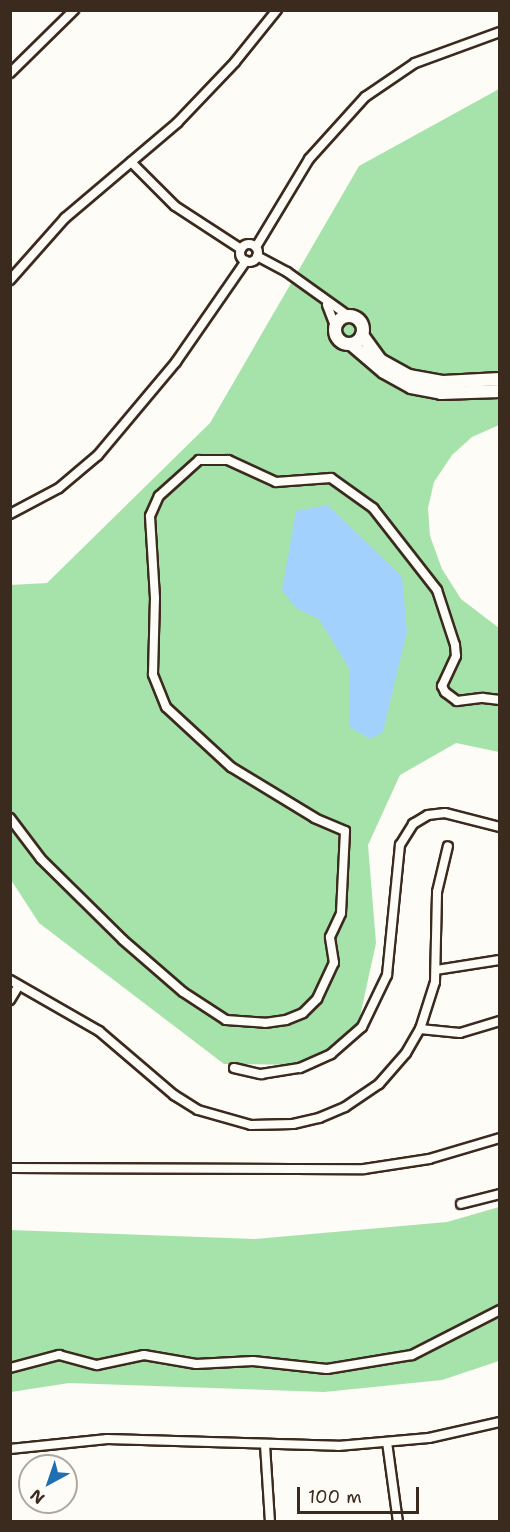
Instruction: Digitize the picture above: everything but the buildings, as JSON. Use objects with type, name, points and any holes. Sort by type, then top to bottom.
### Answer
[{"type":"street","points":[[10,73],[74,10]]},
{"type":"street","points":[[10,280],[53,230],[216,84],[277,10]]},
{"type":"street","points":[[10,514],[59,488],[98,454],[176,362],[246,261],[256,252],[309,159],[365,97],[416,63],[500,32]]},
{"type":"street","points":[[131,162],[175,206],[241,249]]},
{"type":"street","points":[[246,261],[240,256],[241,249],[248,244],[325,302],[360,321],[362,335],[380,360],[409,376],[434,382],[500,380]]},
{"type":"street","points":[[325,302],[339,340],[351,344],[384,372],[411,387],[441,393],[500,391]]},
{"type":"street","points":[[335,326],[347,315]]},
{"type":"street","points":[[351,344],[362,335]]},
{"type":"street","points":[[10,818],[41,859],[123,940],[183,992],[226,1020],[286,1020],[303,1013],[317,999],[334,963],[330,937],[341,913],[345,831],[315,818],[231,767],[166,707],[153,674],[155,598],[150,516],[159,496],[199,460],[228,460],[276,482],[331,478],[374,508],[437,590],[455,645],[452,667],[442,686],[445,692],[457,701],[483,698],[500,700]]},
{"type":"street","points":[[234,1068],[261,1074],[300,1068],[331,1054],[362,1027],[387,975],[400,845],[413,824],[428,815],[445,813],[500,827]]},
{"type":"street","points":[[10,980],[99,1031],[186,1103],[211,1116],[251,1125],[293,1124],[345,1107],[389,1074],[420,1029],[431,1000],[436,970],[437,892],[448,846]]},
{"type":"street","points":[[436,970],[500,960]]},
{"type":"street","points":[[10,1000],[19,985]]},
{"type":"street","points":[[420,1029],[460,1033],[500,1020]]},
{"type":"street","points":[[10,1168],[364,1169],[429,1159],[500,1138]]},
{"type":"street","points":[[461,1204],[500,1194]]},
{"type":"street","points":[[10,1368],[59,1355],[97,1365],[144,1355],[196,1364],[253,1361],[327,1370],[412,1354],[500,1310]]},
{"type":"street","points":[[10,1449],[100,1439],[314,1447],[449,1435],[500,1422]]},
{"type":"street","points":[[387,1442],[398,1521]]},
{"type":"street","points":[[265,1445],[270,1521]]},
{"type":"green space","points":[[499,89],[499,425],[472,437],[452,455],[434,482],[428,508],[430,536],[442,569],[461,599],[499,628],[499,752],[456,743],[400,775],[368,845],[376,943],[359,1021],[311,1065],[224,1064],[39,923],[11,880],[10,585],[47,583],[210,423],[359,166]]},
{"type":"green space","points":[[499,1207],[499,1361],[442,1380],[324,1392],[69,1383],[11,1392],[10,1230],[255,1239],[447,1222]]},
{"type":"water","points":[[328,505],[402,577],[407,631],[383,732],[370,739],[350,727],[349,668],[319,619],[296,608],[282,590],[296,511]]}]
